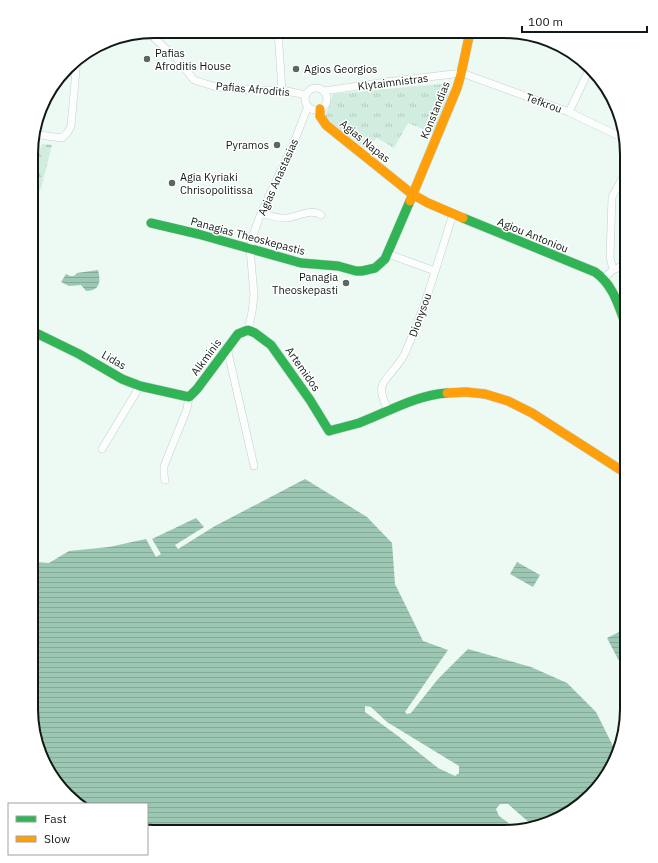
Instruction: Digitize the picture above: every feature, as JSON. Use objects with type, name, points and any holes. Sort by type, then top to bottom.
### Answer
[{"type":"street","name":"Pafias Afroditis","points":[[154,38],[178,60],[194,80],[216,87],[253,90],[282,90],[306,95]]},
{"type":"street","points":[[278,38],[282,90]]},
{"type":"street","name":"Konstandias","points":[[412,194],[455,94],[462,73],[463,58],[468,38]]},
{"type":"street","points":[[40,135],[62,138],[68,132],[70,126],[76,69]]},
{"type":"street","name":"Klytaimnistras","points":[[324,91],[462,73]]},
{"type":"street","name":"Tefkrou","points":[[462,73],[569,112],[619,136]]},
{"type":"street","points":[[569,112],[588,74]]},
{"type":"street","points":[[318,88],[324,91],[327,96],[327,101],[324,108],[313,109],[308,106],[306,95],[312,89],[318,88]]},
{"type":"street","name":"Agias Anastasias","points":[[250,248],[261,213],[293,146],[308,106]]},
{"type":"street","name":"Agias Napas","points":[[320,109],[320,116],[326,125],[403,188]]},
{"type":"street","points":[[613,270],[610,257],[612,197],[620,183]]},
{"type":"street","name":"Agiou Antoniou","points":[[403,188],[428,203],[595,272],[604,278]]},
{"type":"street","name":"Panagias Theoskepastis","points":[[151,223],[250,248],[301,263],[327,265],[362,272],[375,268],[385,259],[412,194]]},
{"type":"street","points":[[261,213],[282,218],[310,212],[321,215]]},
{"type":"street","name":"Dionysou","points":[[388,410],[382,392],[382,386],[399,365],[405,353],[422,310],[453,214]]},
{"type":"street","points":[[248,330],[254,295],[250,248]]},
{"type":"street","points":[[388,254],[435,270]]},
{"type":"street","points":[[620,267],[613,270],[604,278],[616,299],[620,310]]},
{"type":"street","name":"Alkminis","points":[[165,480],[164,466],[187,409],[189,396],[197,389],[238,334],[248,330]]},
{"type":"street","name":"Artemidos","points":[[248,330],[255,333],[271,345],[310,400],[329,431],[359,423],[388,410]]},
{"type":"street","name":"Lidas","points":[[38,334],[79,354],[122,379],[140,386],[167,393],[189,396]]},
{"type":"street","points":[[227,348],[254,466]]},
{"type":"street","points":[[102,449],[140,386]]},
{"type":"street","points":[[388,410],[433,394],[466,392],[496,397],[508,401],[535,415],[620,470]]},
{"type":"green space","points":[[452,83],[435,134],[408,123],[394,148],[377,138],[366,149],[325,118],[333,94]]},
{"type":"green space","points":[[42,144],[52,145],[41,188],[38,194],[38,156]]},
{"type":"shaded area","points":[[98,270],[99,282],[97,288],[91,291],[86,291],[81,285],[69,286],[61,282],[66,274],[74,276],[77,273]]},
{"type":"shaded area","points":[[305,479],[367,517],[392,543],[395,584],[423,641],[448,650],[405,712],[407,714],[411,713],[438,679],[468,649],[531,667],[567,683],[596,712],[614,747],[600,773],[580,796],[555,813],[541,819],[511,825],[154,825],[148,825],[148,803],[87,803],[72,791],[54,767],[44,746],[40,731],[38,709],[38,562],[49,563],[69,551],[109,547],[146,539],[156,557],[161,554],[152,539],[196,518],[204,527],[175,545],[178,549],[215,526]]},
{"type":"shaded area","points":[[517,562],[540,575],[533,587],[510,574]]},
{"type":"shaded area","points":[[619,632],[620,660],[619,661],[607,638]]},
{"type":"pier","points":[[365,706],[371,707],[387,722],[459,766],[459,773],[455,776],[438,768],[365,712]]},
{"type":"pier","points":[[500,804],[508,804],[529,822],[511,825],[499,816],[496,809]]},
{"type":"traffic: fast","points":[[151,223],[198,234],[301,263],[338,266],[356,271],[362,271],[375,268],[385,259],[410,201]]},
{"type":"traffic: fast","points":[[463,218],[595,272],[607,283],[620,310]]},
{"type":"traffic: fast","points":[[38,334],[79,354],[122,379],[140,386],[189,397],[197,389],[238,334],[248,330],[255,333],[271,345],[310,400],[329,431],[359,423],[413,400],[436,394],[447,393]]},
{"type":"traffic: slow","points":[[410,201],[457,88],[469,38]]},
{"type":"traffic: slow","points":[[320,109],[320,116],[326,125],[412,194],[428,203],[463,218]]},
{"type":"traffic: slow","points":[[447,393],[466,392],[485,394],[508,401],[532,413],[620,470]]},
{"type":"place","name":"Pafias Afroditis House","points":[[147,59]]},
{"type":"place","name":"Agios Georgios","points":[[296,69]]},
{"type":"place","name":"Pyramos","points":[[277,145]]},
{"type":"place","name":"Agia Kyriaki Chrisopolitissa","points":[[172,183]]},
{"type":"place","name":"Panagia Theoskepasti","points":[[346,283]]}]
